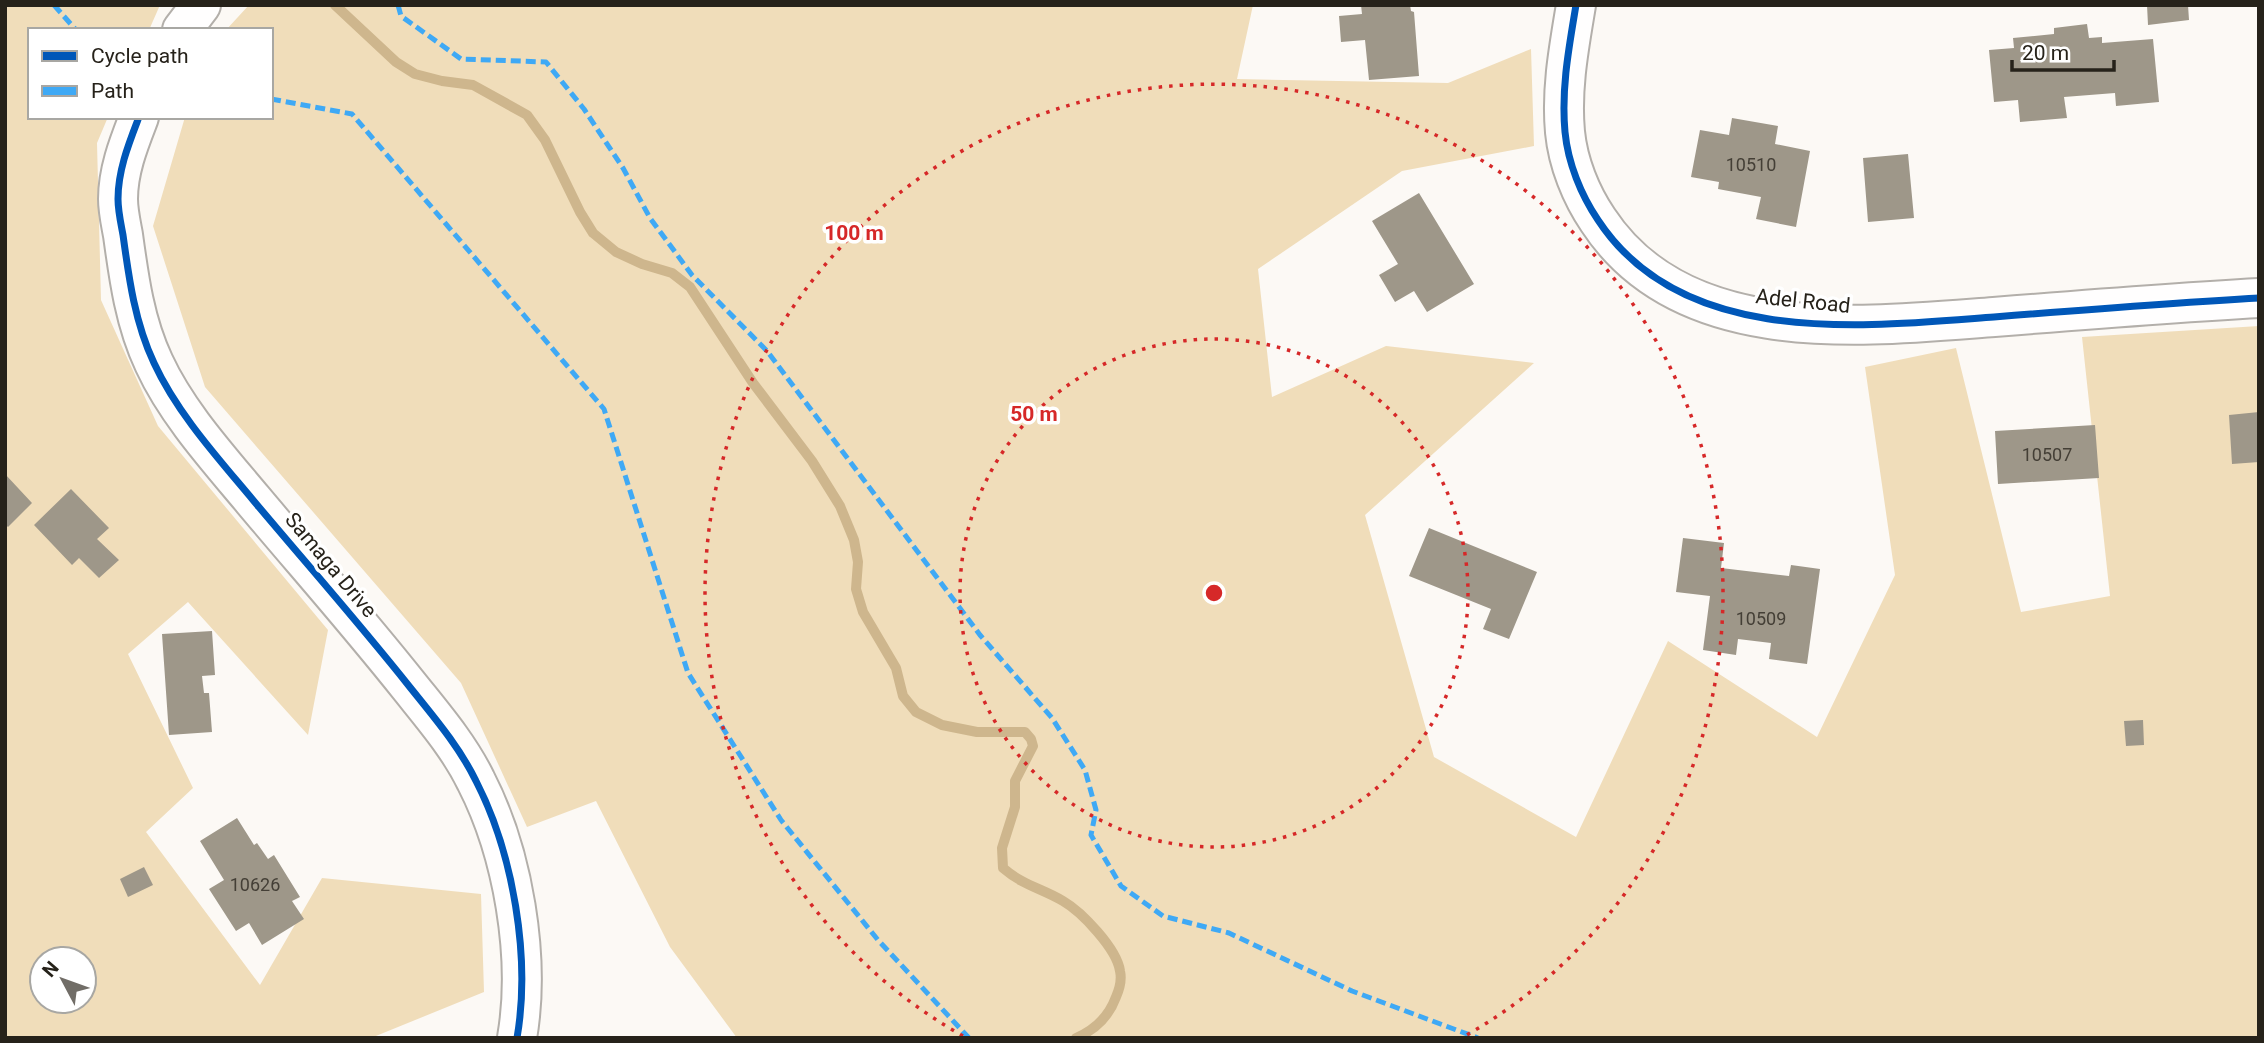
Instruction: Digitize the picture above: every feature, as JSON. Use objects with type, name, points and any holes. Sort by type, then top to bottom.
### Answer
[{"type":"street","points":[[184,28],[201,5]]},
{"type":"street","name":"Adel Road","points":[[1576,5],[1564,92],[1565,133],[1574,171],[1589,207],[1610,239],[1637,265],[1666,286],[1699,302],[1770,320],[1826,324],[1899,324],[2259,298]]},
{"type":"street","name":"Samaga Drive","points":[[138,119],[124,157],[118,199],[131,289],[145,341],[155,365],[182,411],[390,662],[451,740],[476,779],[495,822],[517,913],[521,983],[517,1038]]},
{"type":"shaded area","points":[[5,5],[160,5],[150,28],[28,28],[28,119],[107,119],[97,143],[101,300],[158,426],[328,630],[308,735],[188,602],[128,654],[193,788],[146,832],[260,985],[322,878],[481,894],[484,992],[371,1038],[5,1038]]},
{"type":"shaded area","points":[[249,5],[1253,5],[1237,79],[1448,83],[1531,49],[1534,146],[1402,171],[1258,269],[1272,397],[1386,346],[1534,363],[1365,515],[1434,757],[1576,837],[1668,641],[1817,737],[1895,575],[1865,367],[1956,348],[2021,612],[2110,596],[2082,337],[2259,326],[2259,1038],[737,1038],[670,947],[596,801],[527,827],[461,683],[205,387],[153,226],[184,119],[273,119],[273,28],[228,28]]},
{"type":"building","points":[[1361,5],[1410,5],[1411,11],[1414,12],[1419,76],[1369,80],[1365,40],[1341,42],[1339,16],[1362,14]]},
{"type":"building","points":[[2147,5],[2188,5],[2189,20],[2148,25]]},
{"type":"building","points":[[2087,24],[2089,38],[2102,37],[2102,43],[2153,39],[2159,102],[2116,106],[2115,93],[2064,97],[2067,118],[2020,122],[2018,100],[1994,102],[1989,50],[2014,48],[2013,38],[2054,34],[2054,28]]},
{"type":"building","points":[[1732,118],[1778,126],[1775,144],[1810,151],[1796,227],[1756,219],[1761,197],[1718,189],[1719,182],[1691,177],[1700,130],[1729,135]]},
{"type":"building","points":[[1908,154],[1914,218],[1868,222],[1863,158]]},
{"type":"building","points":[[1419,193],[1474,284],[1427,312],[1414,291],[1395,302],[1379,275],[1398,264],[1372,221]]},
{"type":"building","points":[[2259,412],[2259,462],[2232,464],[2229,415]]},
{"type":"building","points":[[2095,425],[2099,478],[1998,484],[1995,431]]},
{"type":"building","points":[[5,474],[32,503],[8,527],[5,524]]},
{"type":"building","points":[[71,489],[109,528],[97,539],[119,560],[99,578],[79,558],[72,565],[34,525]]},
{"type":"building","points":[[1429,528],[1537,572],[1509,639],[1483,629],[1491,609],[1409,576]]},
{"type":"building","points":[[1683,538],[1724,543],[1721,568],[1789,576],[1791,565],[1820,569],[1807,664],[1769,659],[1771,643],[1738,639],[1736,655],[1703,650],[1710,596],[1676,592]]},
{"type":"building","points":[[212,631],[215,675],[202,676],[204,693],[209,693],[212,732],[169,735],[162,634]]},
{"type":"building","points":[[2143,720],[2144,745],[2126,746],[2124,721]]},
{"type":"building","points":[[237,818],[254,845],[257,843],[268,859],[274,855],[300,897],[292,901],[304,919],[262,945],[249,923],[236,931],[209,889],[224,880],[200,841]]},
{"type":"building","points":[[144,867],[153,885],[128,897],[120,879]]},
{"type":"waterway","points":[[335,5],[396,62],[415,74],[473,85],[527,115],[545,140],[593,233],[616,252],[642,264],[672,273],[690,287],[753,383],[812,461],[840,506],[854,540],[858,562],[856,589],[863,612],[896,668],[903,696],[916,712],[942,725],[977,732],[1025,732],[1031,739],[1033,746],[1015,781],[1015,807],[1002,848],[1003,868],[1025,883],[1063,901],[1079,913],[1106,942],[1121,974],[1119,990],[1105,1016],[1095,1027],[1076,1038]]},
{"type":"marked path","points":[[54,5],[74,28]]},
{"type":"marked path","points":[[398,5],[401,16],[461,59],[546,62],[584,109],[623,168],[650,218],[692,275],[767,351],[980,635],[1052,718],[1085,770],[1096,810],[1091,835],[1121,886],[1163,916],[1229,933],[1352,991],[1478,1038]]},
{"type":"marked path","points":[[273,99],[352,114],[604,409],[688,673],[781,820],[878,940],[969,1038]]},
{"type":"cycle path","points":[[1576,5],[1564,100],[1567,144],[1576,178],[1598,220],[1634,261],[1677,291],[1725,310],[1778,320],[1833,324],[1943,321],[2259,298]]},
{"type":"cycle path","points":[[138,119],[122,167],[118,204],[134,300],[147,348],[163,382],[199,434],[390,662],[445,732],[476,781],[500,840],[516,906],[522,974],[517,1038]]}]
